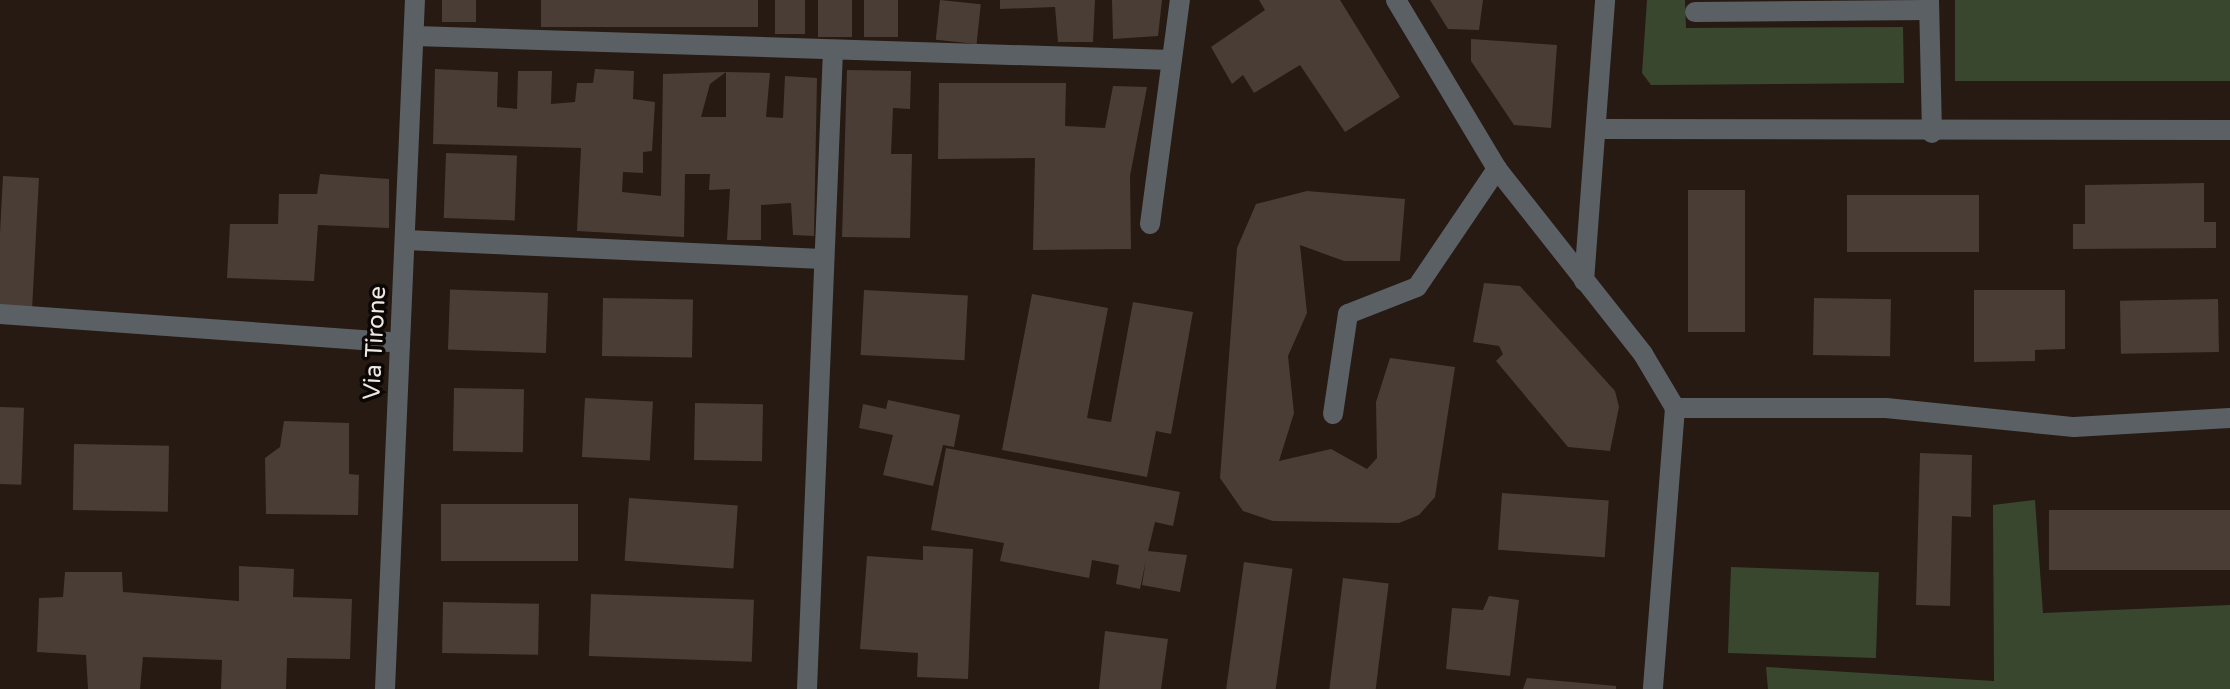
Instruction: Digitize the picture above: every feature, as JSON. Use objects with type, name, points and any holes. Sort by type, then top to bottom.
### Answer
[{"type":"street","name":"Via Tirone","points":[[385,689],[415,0]]},
{"type":"street","points":[[1150,224],[1180,0]]},
{"type":"street","points":[[1396,0],[1497,169],[1643,354],[1675,408],[1653,689]]},
{"type":"street","points":[[1584,281],[1605,0]]},
{"type":"street","points":[[1695,12],[1929,5],[1932,133]]},
{"type":"street","points":[[415,36],[1172,60]]},
{"type":"street","points":[[807,689],[833,51]]},
{"type":"street","points":[[1596,129],[1932,133],[2230,130]]},
{"type":"street","points":[[1333,414],[1348,314],[1417,287],[1497,169]]},
{"type":"street","points":[[406,240],[823,259]]},
{"type":"street","points":[[0,314],[400,343]]},
{"type":"street","points":[[1675,408],[1886,408],[2074,427],[2230,418]]},
{"type":"green space","points":[[1647,0],[1685,0],[1686,28],[1903,27],[1904,83],[1651,85],[1642,73]]},
{"type":"green space","points":[[1955,0],[2230,0],[2230,81],[1955,81]]},
{"type":"green space","points":[[2035,500],[2043,613],[2230,605],[2230,689],[1768,689],[1766,667],[1994,681],[1993,505]]},
{"type":"green space","points":[[1731,567],[1879,572],[1876,658],[1728,653]]},
{"type":"building","points":[[442,0],[476,0],[476,22],[442,22]]},
{"type":"building","points":[[541,0],[758,0],[758,27],[541,27]]},
{"type":"building","points":[[775,0],[805,0],[805,34],[775,34]]},
{"type":"building","points":[[818,0],[852,0],[852,37],[818,37]]},
{"type":"building","points":[[864,0],[898,0],[898,37],[864,37]]},
{"type":"building","points":[[940,0],[981,4],[977,44],[936,40]]},
{"type":"building","points":[[1000,0],[1095,0],[1093,42],[1058,42],[1055,7],[1000,9]]},
{"type":"building","points":[[1112,0],[1162,0],[1158,36],[1113,39]]},
{"type":"building","points":[[1259,0],[1340,0],[1400,97],[1345,132],[1300,65],[1254,93],[1243,75],[1232,84],[1211,47],[1265,10]]},
{"type":"building","points":[[1430,0],[1483,0],[1479,30],[1448,29]]},
{"type":"building","points":[[1471,39],[1557,45],[1551,128],[1514,125],[1471,61]]},
{"type":"building","points":[[435,69],[498,72],[497,107],[517,109],[518,71],[552,71],[551,104],[575,102],[577,83],[593,83],[595,69],[634,71],[633,99],[655,102],[652,151],[643,152],[643,173],[623,172],[622,192],[661,196],[663,74],[726,72],[770,73],[766,117],[783,118],[785,76],[817,78],[814,236],[793,235],[791,203],[761,205],[761,240],[727,240],[730,189],[709,190],[710,174],[685,174],[684,237],[577,231],[581,148],[433,144]],"holes":[[[726,72],[726,117],[701,117],[710,84]]]},
{"type":"building","points":[[847,70],[911,71],[910,109],[893,108],[891,154],[912,154],[910,238],[842,237]]},
{"type":"building","points":[[939,83],[1066,83],[1065,126],[1105,128],[1113,86],[1147,87],[1130,176],[1131,249],[1033,250],[1035,158],[938,159]]},
{"type":"building","points":[[446,153],[517,155],[515,220],[444,218]]},
{"type":"building","points":[[320,174],[389,179],[389,228],[318,225],[314,281],[227,278],[230,224],[278,224],[279,194],[317,194]]},
{"type":"building","points":[[3,176],[39,178],[32,310],[0,308]]},
{"type":"building","points":[[2204,183],[2204,222],[2216,222],[2216,248],[2073,249],[2073,224],[2085,224],[2085,185]]},
{"type":"building","points":[[1688,190],[1745,190],[1745,332],[1688,332]]},
{"type":"building","points":[[1307,191],[1405,199],[1400,261],[1344,261],[1300,245],[1307,313],[1288,356],[1294,413],[1279,461],[1331,449],[1367,469],[1377,458],[1376,402],[1390,358],[1455,367],[1435,497],[1419,515],[1399,523],[1273,521],[1243,511],[1220,478],[1237,248],[1256,204]]},
{"type":"building","points":[[1847,195],[1979,195],[1979,252],[1847,252]]},
{"type":"building","points":[[1484,283],[1520,286],[1615,391],[1619,407],[1610,451],[1568,447],[1496,361],[1503,354],[1499,346],[1473,342]]},
{"type":"building","points":[[450,290],[548,293],[546,353],[448,350]]},
{"type":"building","points":[[864,290],[968,295],[964,360],[861,355]]},
{"type":"building","points":[[1974,290],[2065,290],[2065,349],[2035,350],[2035,361],[1974,362]]},
{"type":"building","points":[[1032,294],[1108,308],[1087,418],[1111,422],[1133,302],[1193,312],[1171,434],[1156,431],[1147,477],[1002,450]]},
{"type":"building","points":[[603,298],[693,300],[692,358],[602,356]]},
{"type":"building","points":[[1814,298],[1891,299],[1890,356],[1813,355]]},
{"type":"building","points":[[2218,299],[2219,352],[2121,354],[2120,301]]},
{"type":"building","points":[[454,388],[524,389],[523,452],[453,451]]},
{"type":"building","points":[[585,398],[653,402],[650,460],[582,457]]},
{"type":"building","points":[[888,400],[960,415],[954,447],[943,445],[933,486],[883,475],[893,435],[859,428],[863,404],[886,409]]},
{"type":"building","points":[[695,403],[763,404],[762,461],[694,460]]},
{"type":"building","points":[[0,407],[24,408],[21,485],[0,484]]},
{"type":"building","points":[[284,421],[349,423],[349,474],[359,475],[358,515],[266,514],[265,458],[280,447]]},
{"type":"building","points":[[74,444],[169,446],[168,512],[73,510]]},
{"type":"building","points":[[946,448],[1180,492],[1173,526],[1155,522],[1148,551],[1187,555],[1180,592],[1142,585],[1146,560],[1140,589],[1116,584],[1119,565],[1092,560],[1089,578],[1000,561],[1004,543],[931,530]]},
{"type":"building","points":[[1920,453],[1972,455],[1971,517],[1952,516],[1950,606],[1916,605]]},
{"type":"building","points":[[1502,493],[1609,500],[1605,557],[1498,550]]},
{"type":"building","points":[[629,498],[738,506],[733,568],[625,561]]},
{"type":"building","points":[[441,504],[578,504],[578,561],[441,561]]},
{"type":"building","points":[[2049,510],[2230,510],[2230,570],[2049,570]]},
{"type":"building","points":[[923,546],[973,549],[968,679],[917,677],[918,653],[860,649],[867,556],[923,560]]},
{"type":"building","points":[[1244,562],[1293,569],[1276,689],[1226,689]]},
{"type":"building","points":[[239,566],[294,569],[293,597],[352,599],[350,659],[287,658],[286,689],[221,689],[222,660],[143,657],[140,689],[88,689],[86,655],[37,652],[39,598],[63,597],[65,572],[122,572],[123,592],[239,601]]},
{"type":"building","points":[[1343,578],[1389,584],[1376,689],[1329,689]]},
{"type":"building","points":[[591,594],[754,600],[752,662],[589,656]]},
{"type":"building","points":[[1489,596],[1519,600],[1510,676],[1446,669],[1452,608],[1483,610]]},
{"type":"building","points":[[443,602],[539,604],[538,655],[442,653]]},
{"type":"building","points":[[1105,631],[1168,639],[1161,689],[1099,689]]},
{"type":"building","points":[[1527,678],[1616,686],[1616,689],[1523,689]]}]
